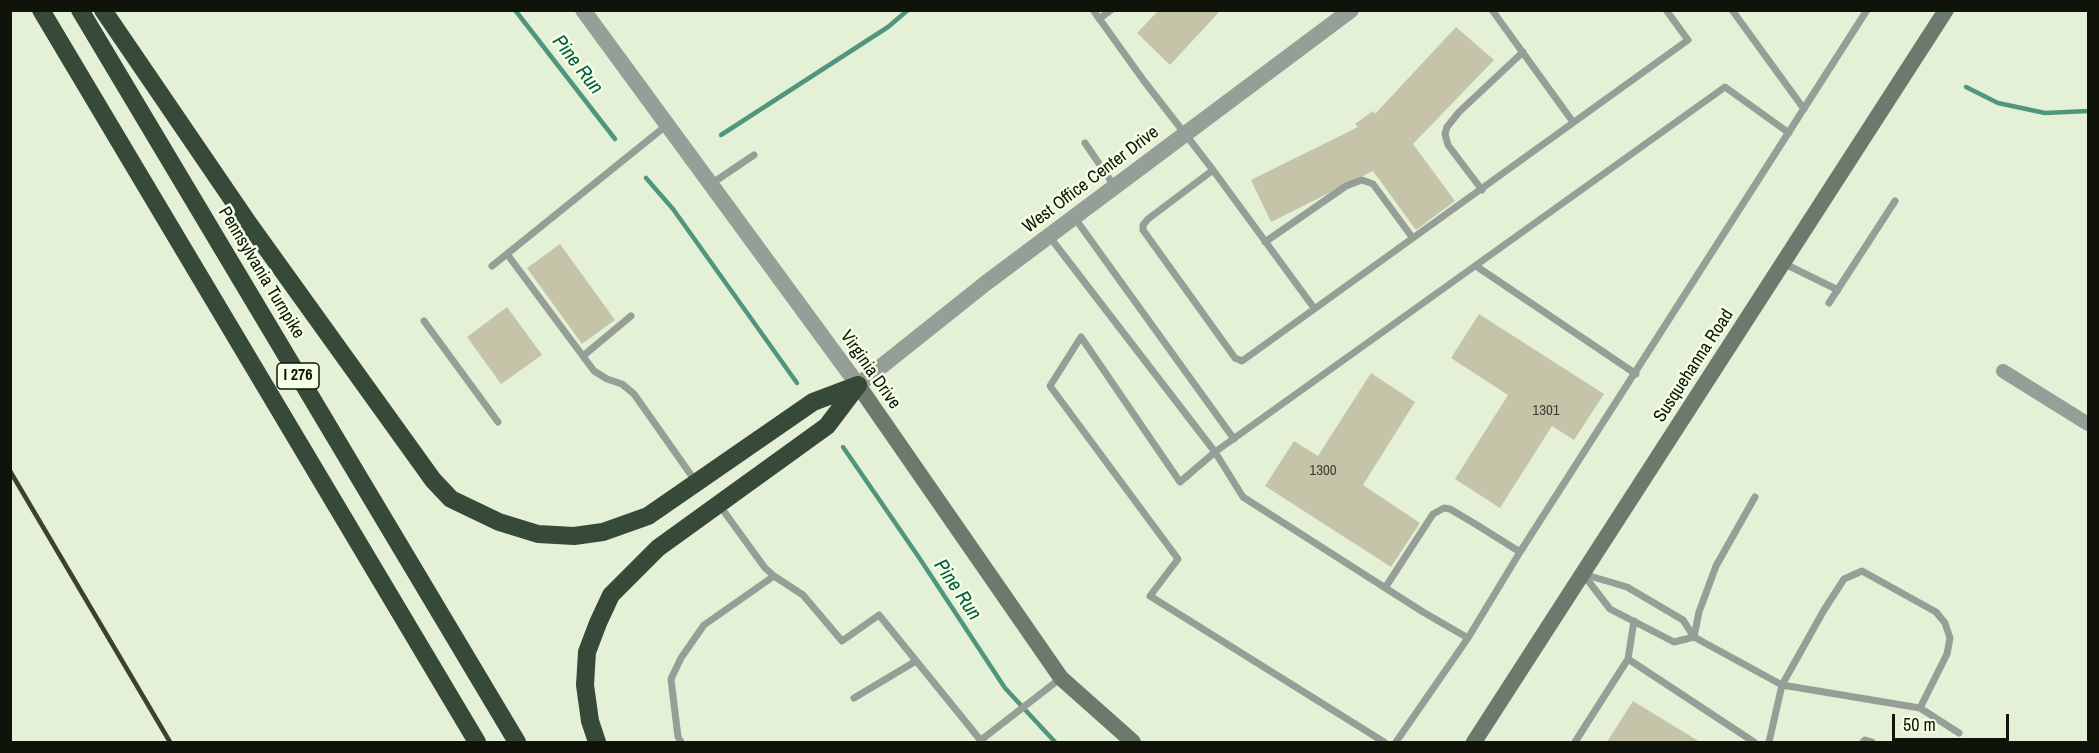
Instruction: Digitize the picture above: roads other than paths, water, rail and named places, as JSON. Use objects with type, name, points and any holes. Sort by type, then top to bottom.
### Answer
[{"type":"highway","name":"I 276","points":[[41,10],[477,742]]},
{"type":"highway","name":"Pennsylvania Turnpike","points":[[80,10],[517,742]]},
{"type":"highway","points":[[103,10],[249,224],[433,480],[451,499],[499,522],[538,534],[574,536],[603,532],[648,516],[813,402],[858,385]]},
{"type":"highway","points":[[597,742],[590,721],[585,685],[587,652],[611,595],[658,548],[827,426],[858,385]]},
{"type":"main road","name":"Susquehanna Road","points":[[1474,742],[1946,10]]},
{"type":"main road","name":"Virginia Drive","points":[[858,385],[1061,678],[1133,742]]},
{"type":"street","name":"Virginia Drive","points":[[583,10],[858,385]]},
{"type":"street","name":"West Office Center Drive","points":[[858,385],[986,283],[1351,10]]},
{"type":"street","points":[[2002,371],[2088,424]]},
{"type":"lane","points":[[1093,10],[1143,81],[1213,170],[1314,308]]},
{"type":"lane","points":[[1099,19],[1111,10]]},
{"type":"lane","points":[[1492,10],[1573,122]]},
{"type":"lane","points":[[1213,170],[1148,219],[1143,225],[1143,230],[1239,361],[1247,359],[1412,237],[1482,190],[1688,40],[1666,10]]},
{"type":"lane","points":[[1732,10],[1804,109]]},
{"type":"lane","points":[[1396,742],[1468,638],[1520,552],[1867,10]]},
{"type":"lane","points":[[1482,190],[1448,145],[1445,134],[1447,127],[1458,112],[1523,52]]},
{"type":"lane","points":[[1384,742],[1149,596],[1179,559],[1050,386],[1081,337],[1180,482],[1215,452],[1725,87],[1789,133]]},
{"type":"lane","points":[[492,266],[667,125]]},
{"type":"lane","points":[[1085,143],[1115,187]]},
{"type":"lane","points":[[711,184],[754,155]]},
{"type":"lane","points":[[1265,242],[1346,186],[1362,180],[1373,184],[1412,237]]},
{"type":"lane","points":[[1829,303],[1895,201]]},
{"type":"lane","points":[[1074,217],[1234,439]]},
{"type":"lane","points":[[1049,236],[1215,452],[1243,497],[1468,638]]},
{"type":"lane","points":[[507,254],[594,371],[622,384],[634,394],[696,482]]},
{"type":"lane","points":[[1783,264],[1838,290]]},
{"type":"lane","points":[[1476,266],[1636,374]]},
{"type":"lane","points":[[583,356],[631,316]]},
{"type":"lane","points":[[424,321],[498,422]]},
{"type":"lane","points":[[1694,637],[1716,566],[1755,497]]},
{"type":"lane","points":[[718,504],[765,568],[803,595],[842,641],[879,615],[981,741],[1061,678]]},
{"type":"lane","points":[[1385,588],[1433,514],[1444,508],[1450,509],[1520,552]]},
{"type":"lane","points":[[1769,742],[1782,685],[1844,579],[1862,571],[1936,612],[1945,623],[1950,638],[1947,654],[1920,708]]},
{"type":"lane","points":[[1583,574],[1610,609],[1674,642],[1694,637]]},
{"type":"lane","points":[[1583,574],[1627,587],[1683,620],[1694,637],[1782,685],[1920,708],[1959,733]]},
{"type":"lane","points":[[681,742],[678,737],[670,679],[681,658],[704,625],[774,576]]},
{"type":"lane","points":[[1575,742],[1628,659],[1634,621]]},
{"type":"lane","points":[[1628,659],[1754,742]]},
{"type":"lane","points":[[854,698],[916,661]]},
{"type":"lane","points":[[1736,742],[1738,732]]},
{"type":"lane","points":[[1863,742],[1864,740],[1872,742]]},
{"type":"waterway","name":"Pine Run","points":[[515,10],[615,139]]},
{"type":"waterway","points":[[721,135],[888,27],[908,10]]},
{"type":"waterway","points":[[1966,87],[1998,103],[2045,113],[2088,111]]},
{"type":"waterway","name":"Pine Run","points":[[646,178],[673,209],[797,383]]},
{"type":"waterway","name":"Pine Run","points":[[843,447],[1005,688],[1055,742]]},
{"type":"railway","points":[[10,471],[170,742]]}]
